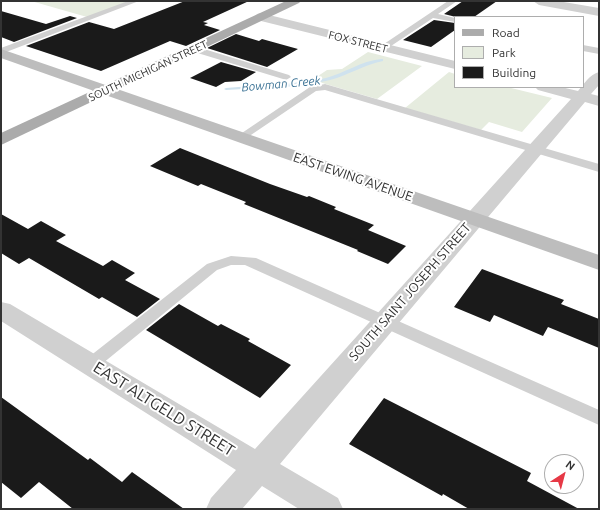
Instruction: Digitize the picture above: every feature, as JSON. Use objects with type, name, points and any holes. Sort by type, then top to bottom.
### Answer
[{"type":"main road","name":"SOUTH MICHIGAN STREET","points":[[1,140],[295,1]]},
{"type":"street","points":[[540,1],[599,12]]},
{"type":"street","name":"FOX STREET","points":[[261,18],[454,66]]},
{"type":"street","name":"EAST EWING AVENUE","points":[[1,52],[599,263]]},
{"type":"street","name":"SOUTH SAINT JOSEPH STREET","points":[[222,509],[384,321],[599,76]]},
{"type":"street","points":[[547,88],[599,101]]},
{"type":"street","name":"EAST ALTGELD STREET","points":[[1,310],[327,509]]},
{"type":"lane","points":[[1,52],[135,1]]},
{"type":"lane","points":[[382,48],[453,1]]},
{"type":"lane","points":[[432,15],[454,20]]},
{"type":"lane","points":[[584,48],[599,51]]},
{"type":"lane","points":[[194,49],[286,77]]},
{"type":"lane","points":[[241,137],[313,89],[325,87],[599,168]]},
{"type":"lane","points":[[91,364],[212,267],[236,258],[251,261],[599,418]]},
{"type":"green space","points":[[31,1],[126,1],[129,2],[87,17]]},
{"type":"green space","points":[[368,52],[422,66],[377,99],[312,80],[327,70],[342,69]]},
{"type":"green space","points":[[449,72],[454,74],[454,88],[511,88],[552,98],[522,132],[489,122],[481,130],[405,108]]},
{"type":"building","points":[[185,1],[249,1],[203,22],[208,23],[204,25],[220,30],[186,46],[170,41],[101,71],[26,46],[89,22],[114,29]]},
{"type":"building","points":[[463,1],[497,1],[475,16],[454,16],[444,14]]},
{"type":"building","points":[[1,11],[46,24],[70,16],[77,18],[14,42],[1,37]]},
{"type":"building","points":[[434,20],[454,23],[454,31],[431,47],[403,40]]},
{"type":"building","points":[[236,34],[259,41],[262,39],[298,49],[267,67],[207,48]]},
{"type":"building","points":[[221,62],[256,72],[241,81],[225,82],[216,87],[190,78]]},
{"type":"building","points":[[180,148],[270,184],[307,197],[309,196],[336,207],[334,209],[374,225],[368,230],[406,246],[388,264],[357,251],[358,250],[244,204],[246,202],[201,184],[198,186],[150,166]]},
{"type":"building","points":[[1,214],[28,229],[41,221],[66,235],[56,241],[103,266],[112,260],[135,273],[125,280],[160,299],[137,317],[102,297],[99,299],[29,258],[19,264],[1,253]]},
{"type":"building","points":[[482,269],[564,300],[561,304],[599,319],[599,348],[548,327],[543,336],[494,315],[490,322],[454,307]]},
{"type":"building","points":[[179,304],[218,326],[221,324],[250,339],[248,341],[291,365],[260,398],[146,330]]},
{"type":"building","points":[[1,397],[88,460],[90,458],[122,482],[132,472],[184,509],[73,509],[39,482],[21,498],[1,482]]},
{"type":"building","points":[[384,398],[531,473],[527,481],[544,490],[544,494],[551,494],[579,509],[469,509],[443,494],[442,496],[349,444]]},
{"type":"waterway","name":"Bowman Creek","points":[[226,89],[287,85],[323,80],[338,76],[367,63],[381,60]]}]
